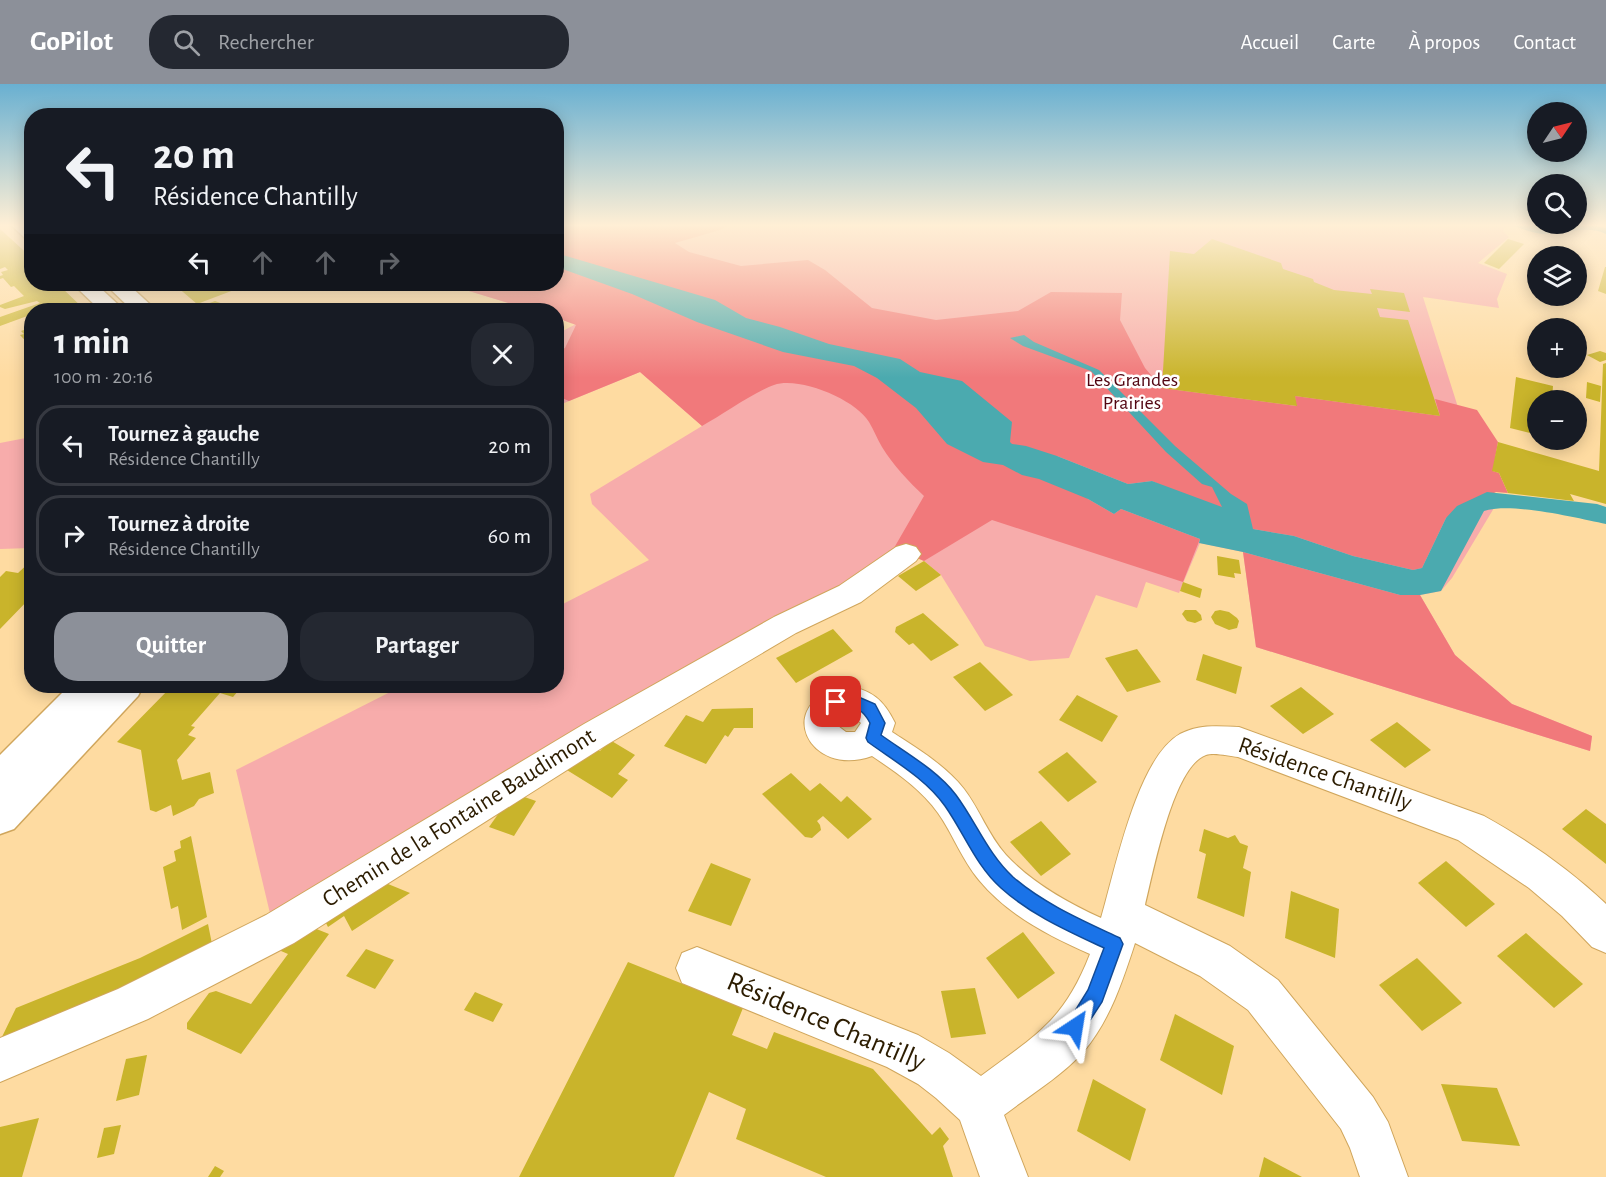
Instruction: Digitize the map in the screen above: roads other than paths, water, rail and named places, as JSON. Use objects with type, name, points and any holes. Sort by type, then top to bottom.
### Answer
[{"type":"main road","points":[[92,291],[105,303]]},
{"type":"main road","points":[[124,291],[137,303]]},
{"type":"main road","points":[[0,753],[60,693]]},
{"type":"main road","points":[[0,780],[85,693]]},
{"type":"main road","points":[[0,818],[119,693]]},
{"type":"street","name":"Chemin de la Fontaine Baudimont","points":[[0,1060],[133,1004],[280,929],[596,734],[785,625],[850,594],[906,554]]},
{"type":"street","points":[[873,738],[934,782],[950,800],[991,866],[1008,884],[1057,917],[1118,930],[1215,961],[1263,995],[1357,1113],[1371,1139],[1384,1177]]},
{"type":"street","name":"Résidence Chantilly","points":[[978,1106],[1049,1053],[1067,1037],[1082,1018],[1095,995],[1118,930],[1162,781],[1181,753],[1194,744],[1223,740],[1250,746],[1472,828],[1493,840],[1547,879],[1576,902],[1606,933]]},
{"type":"street","name":"Résidence Chantilly","points":[[698,968],[902,1051],[935,1068],[962,1088],[978,1106],[1004,1177]]},
{"type":"water","points":[[582,276],[634,276],[715,300],[746,318],[829,344],[900,359],[920,372],[962,381],[1012,422],[1010,442],[1012,444],[1057,456],[1128,484],[1152,481],[1222,507],[1212,487],[1202,484],[1166,452],[1091,371],[1023,346],[1010,338],[1024,335],[1034,342],[1099,370],[1175,446],[1231,494],[1247,504],[1253,529],[1294,536],[1353,556],[1413,570],[1422,568],[1446,518],[1457,506],[1487,492],[1597,504],[1606,507],[1606,524],[1510,508],[1484,511],[1441,591],[1420,595],[1400,595],[1243,552],[1199,543],[1200,539],[1121,509],[1114,514],[1088,499],[1039,479],[1022,475],[1003,465],[983,462],[947,444],[916,408],[877,378],[854,366],[783,352],[697,322],[632,294]]},
{"type":"park label","name":"Les Grandes Prairies","points":[[1132,392]]}]
